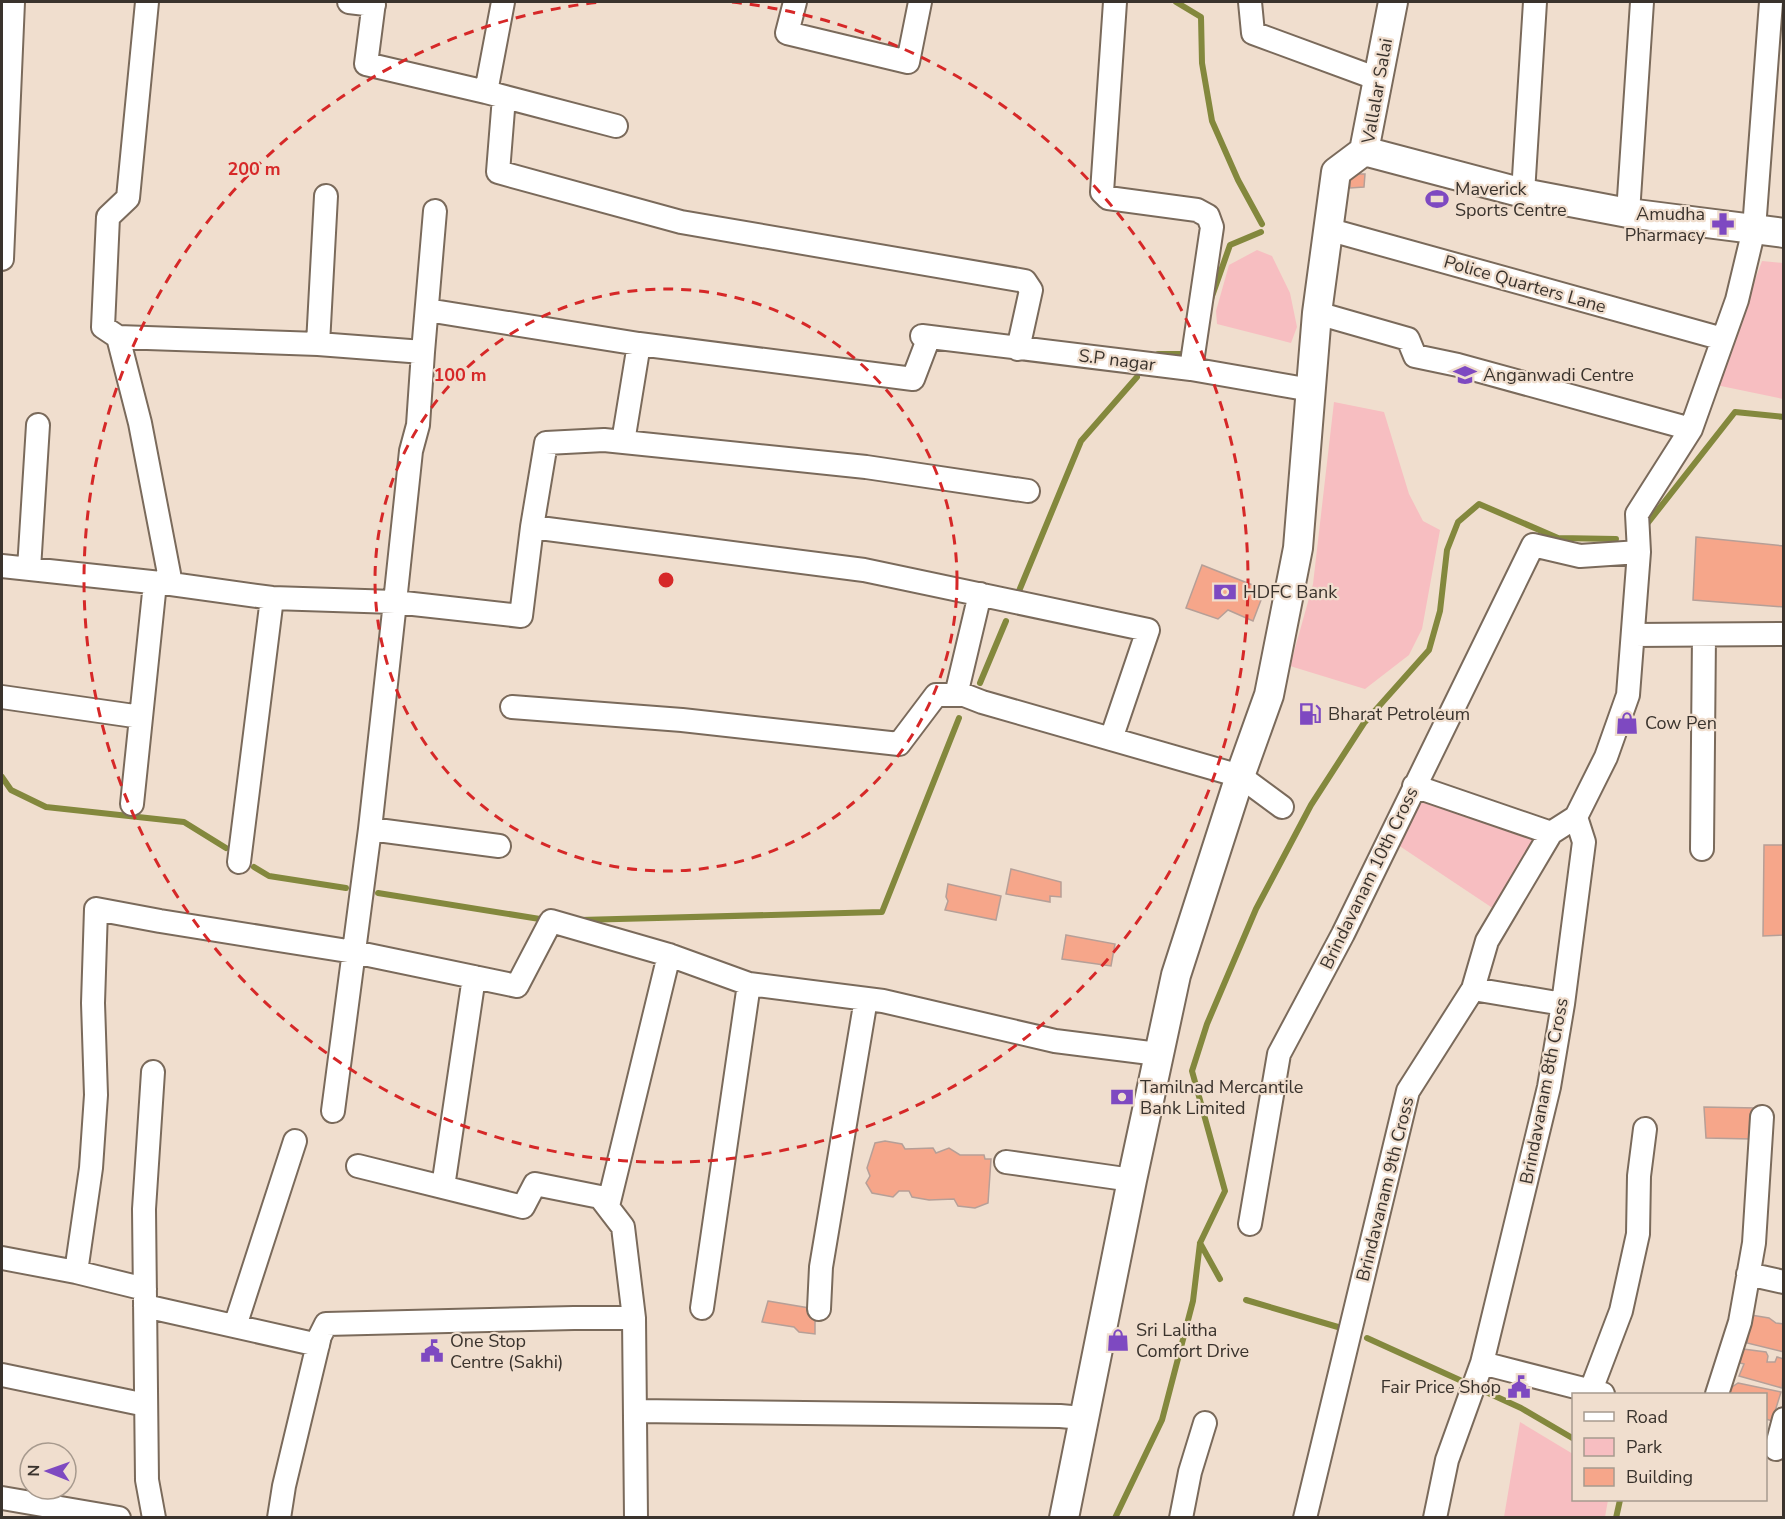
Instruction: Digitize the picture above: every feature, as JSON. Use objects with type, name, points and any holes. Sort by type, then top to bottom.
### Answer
[{"type":"street","points":[[2,259],[13,2]]},
{"type":"street","points":[[147,2],[128,198],[108,217],[103,327],[118,337],[318,344],[423,352]]},
{"type":"street","points":[[349,2],[374,3],[366,64],[495,94],[615,126]]},
{"type":"street","points":[[503,2],[495,94],[498,172],[681,222],[1025,281],[1031,290],[1018,349]]},
{"type":"street","points":[[795,2],[787,33],[908,62],[920,2]]},
{"type":"street","points":[[1115,2],[1102,192],[1108,198],[1197,210],[1208,216],[1212,227],[1191,369]]},
{"type":"street","points":[[1250,2],[1253,33],[1378,79]]},
{"type":"street","name":"Vallalar Salai","points":[[1393,2],[1364,151],[1523,193],[1628,213],[1784,233]]},
{"type":"street","points":[[1523,193],[1535,2]]},
{"type":"street","points":[[1628,213],[1642,2]]},
{"type":"street","points":[[1576,817],[1606,757],[1628,695],[1640,552],[1637,514],[1691,429],[1737,300],[1754,229],[1771,2],[1761,2]]},
{"type":"street","points":[[1064,1518],[1176,975],[1240,776],[1269,695],[1298,548],[1317,312],[1336,172],[1364,151]]},
{"type":"street","points":[[318,344],[326,196]]},
{"type":"street","points":[[333,1111],[370,829],[411,451],[418,425],[435,210]]},
{"type":"street","name":"Police Quarters Lane","points":[[1327,229],[1723,339]]},
{"type":"street","points":[[427,310],[639,344],[623,442]]},
{"type":"street","points":[[1317,312],[1408,339],[1415,356],[1458,365],[1691,429]]},
{"type":"street","points":[[118,337],[140,423],[163,584],[141,717],[132,804]]},
{"type":"street","name":"S.P nagar","points":[[639,344],[913,379],[926,337],[1191,369],[1311,390]]},
{"type":"street","points":[[29,569],[38,425]]},
{"type":"street","points":[[2,566],[272,598],[394,602],[521,616],[532,527],[546,443],[604,440],[866,467],[1028,490]]},
{"type":"street","points":[[532,527],[864,570],[1148,630],[1111,740]]},
{"type":"street","name":"Brindavanam 10th Cross","points":[[1250,1224],[1279,1054],[1344,934],[1533,545],[1580,556],[1640,552]]},
{"type":"street","points":[[956,695],[980,594]]},
{"type":"street","points":[[239,862],[272,598]]},
{"type":"street","points":[[1633,635],[1784,634]]},
{"type":"street","points":[[1702,849],[1704,635]]},
{"type":"street","points":[[512,707],[682,720],[899,744],[936,695],[964,695],[1240,776],[1282,807]]},
{"type":"street","points":[[2,697],[141,717]]},
{"type":"street","points":[[1414,786],[1551,833]]},
{"type":"street","name":"Brindavanam 9th Cross","points":[[1305,1518],[1408,1091],[1473,988],[1487,941],[1551,833],[1576,817]]},
{"type":"street","name":"Brindavanam 8th Cross","points":[[1435,1518],[1447,1460],[1482,1363],[1549,1087],[1563,1004],[1584,842],[1576,817]]},
{"type":"street","points":[[370,829],[499,846]]},
{"type":"street","points":[[76,1272],[91,1168],[96,1095],[93,1003],[96,909],[354,952],[517,986],[551,921],[669,955],[749,984],[866,999],[1055,1041],[1158,1054]]},
{"type":"street","points":[[608,1206],[669,955]]},
{"type":"street","points":[[443,1187],[474,977]]},
{"type":"street","points":[[702,1308],[749,984]]},
{"type":"street","points":[[1473,988],[1563,1004]]},
{"type":"street","points":[[819,1309],[821,1267],[866,999]]},
{"type":"street","points":[[153,1072],[144,1209],[147,1480],[154,1518]]},
{"type":"street","points":[[1718,1393],[1740,1322],[1754,1243],[1762,1117]]},
{"type":"street","points":[[1482,1363],[1597,1392],[1621,1311],[1638,1234],[1639,1176],[1645,1129]]},
{"type":"street","points":[[235,1326],[295,1141]]},
{"type":"street","points":[[1006,1162],[1132,1180]]},
{"type":"street","points":[[358,1166],[523,1207],[535,1184],[600,1197],[608,1206],[623,1227],[634,1318],[636,1518]]},
{"type":"street","points":[[2,1258],[76,1272],[145,1298],[235,1326],[318,1345]]},
{"type":"street","points":[[1748,1274],[1784,1282]]},
{"type":"street","points":[[279,1518],[284,1486],[318,1345],[326,1324],[634,1318]]},
{"type":"street","points":[[2,1375],[146,1405]]},
{"type":"street","points":[[635,1411],[1083,1418]]},
{"type":"street","points":[[1775,1448],[1784,1419]]},
{"type":"street","points":[[1181,1518],[1190,1472],[1205,1423]]},
{"type":"street","points":[[2,1498],[118,1518]]},
{"type":"green space","points":[[1257,250],[1272,256],[1290,293],[1297,327],[1291,343],[1217,324],[1216,311],[1229,265]]},
{"type":"green space","points":[[1762,261],[1783,263],[1783,399],[1716,385]]},
{"type":"green space","points":[[1334,402],[1384,412],[1409,494],[1423,521],[1440,530],[1422,629],[1409,655],[1365,689],[1290,666],[1313,584]]},
{"type":"green space","points":[[1420,797],[1536,838],[1497,911],[1395,843]]},
{"type":"green space","points":[[1520,1422],[1572,1453],[1572,1501],[1608,1501],[1605,1517],[1504,1517]]},
{"type":"building","points":[[1349,174],[1365,174],[1364,187],[1350,188]]},
{"type":"building","points":[[1696,537],[1784,546],[1784,607],[1693,600]]},
{"type":"building","name":"HDFC Bank","points":[[1202,565],[1260,588],[1256,596],[1261,600],[1253,621],[1228,610],[1218,619],[1186,608]]},
{"type":"building","points":[[1764,845],[1784,845],[1784,935],[1763,936]]},
{"type":"building","points":[[1011,869],[1061,882],[1061,897],[1050,896],[1050,902],[1006,894]]},
{"type":"building","points":[[948,884],[1001,896],[996,920],[945,910],[948,901],[946,897]]},
{"type":"building","points":[[1066,935],[1115,944],[1111,966],[1062,959]]},
{"type":"building","points":[[1704,1107],[1757,1108],[1752,1139],[1706,1138]]},
{"type":"building","points":[[885,1141],[902,1144],[905,1149],[933,1148],[936,1153],[949,1148],[960,1155],[984,1155],[985,1159],[991,1159],[988,1203],[975,1208],[958,1206],[954,1199],[929,1200],[912,1197],[909,1191],[899,1191],[893,1197],[872,1193],[866,1183],[870,1176],[867,1168],[875,1143]]},
{"type":"building","points":[[768,1301],[815,1309],[815,1334],[799,1332],[794,1327],[762,1322]]},
{"type":"building","points":[[1751,1315],[1769,1318],[1776,1323],[1784,1324],[1784,1352],[1747,1343]]},
{"type":"building","points":[[1743,1349],[1766,1352],[1767,1362],[1775,1362],[1777,1357],[1784,1359],[1782,1388],[1739,1376],[1744,1364],[1740,1363]]},
{"type":"building","points":[[1738,1383],[1781,1392],[1772,1421],[1767,1419],[1767,1393],[1729,1393]]},
{"type":"waterway","points":[[1176,2],[1201,17],[1202,63],[1212,121],[1238,180],[1262,224]]},
{"type":"waterway","points":[[1211,299],[1230,245],[1261,232]]},
{"type":"waterway","points":[[1158,354],[1190,354]]},
{"type":"waterway","points":[[1019,591],[1081,441],[1137,377]]},
{"type":"waterway","points":[[1647,524],[1735,412],[1784,417]]},
{"type":"waterway","points":[[1115,1518],[1162,1420],[1193,1301],[1200,1243],[1225,1191],[1192,1071],[1207,1024],[1256,909],[1311,805],[1364,723],[1429,650],[1440,611],[1447,550],[1458,522],[1479,504],[1558,538],[1616,539]]},
{"type":"waterway","points":[[980,683],[1006,621]]},
{"type":"waterway","points":[[580,920],[882,912],[959,718]]},
{"type":"waterway","points":[[2,777],[11,790],[46,807],[184,822],[226,848]]},
{"type":"waterway","points":[[254,867],[269,876],[346,888]]},
{"type":"waterway","points":[[378,893],[546,920]]},
{"type":"waterway","points":[[1200,1243],[1220,1279]]},
{"type":"waterway","points":[[1246,1300],[1338,1327]]},
{"type":"waterway","points":[[1367,1338],[1464,1382]]},
{"type":"waterway","points":[[1486,1392],[1521,1408],[1572,1438]]},
{"type":"waterway","points":[[1616,1518],[1620,1501]]},
{"type":"place","name":"Maverick Sports Centre","points":[[1437,199]]},
{"type":"place","name":"Amudha Pharmacy","points":[[1723,224]]},
{"type":"place","name":"Anganwadi Centre","points":[[1465,375]]},
{"type":"place","name":"HDFC Bank","points":[[1225,592]]},
{"type":"place","name":"Bharat Petroleum","points":[[1310,714]]},
{"type":"place","name":"Cow Pen","points":[[1627,723]]},
{"type":"place","name":"Tamilnad Mercantile Bank Limited","points":[[1122,1097]]},
{"type":"place","name":"Sri Lalitha Comfort Drive","points":[[1118,1340]]},
{"type":"place","name":"One Stop Centre (Sakhi)","points":[[432,1351]]},
{"type":"place","name":"Fair Price Shop","points":[[1519,1387]]}]
